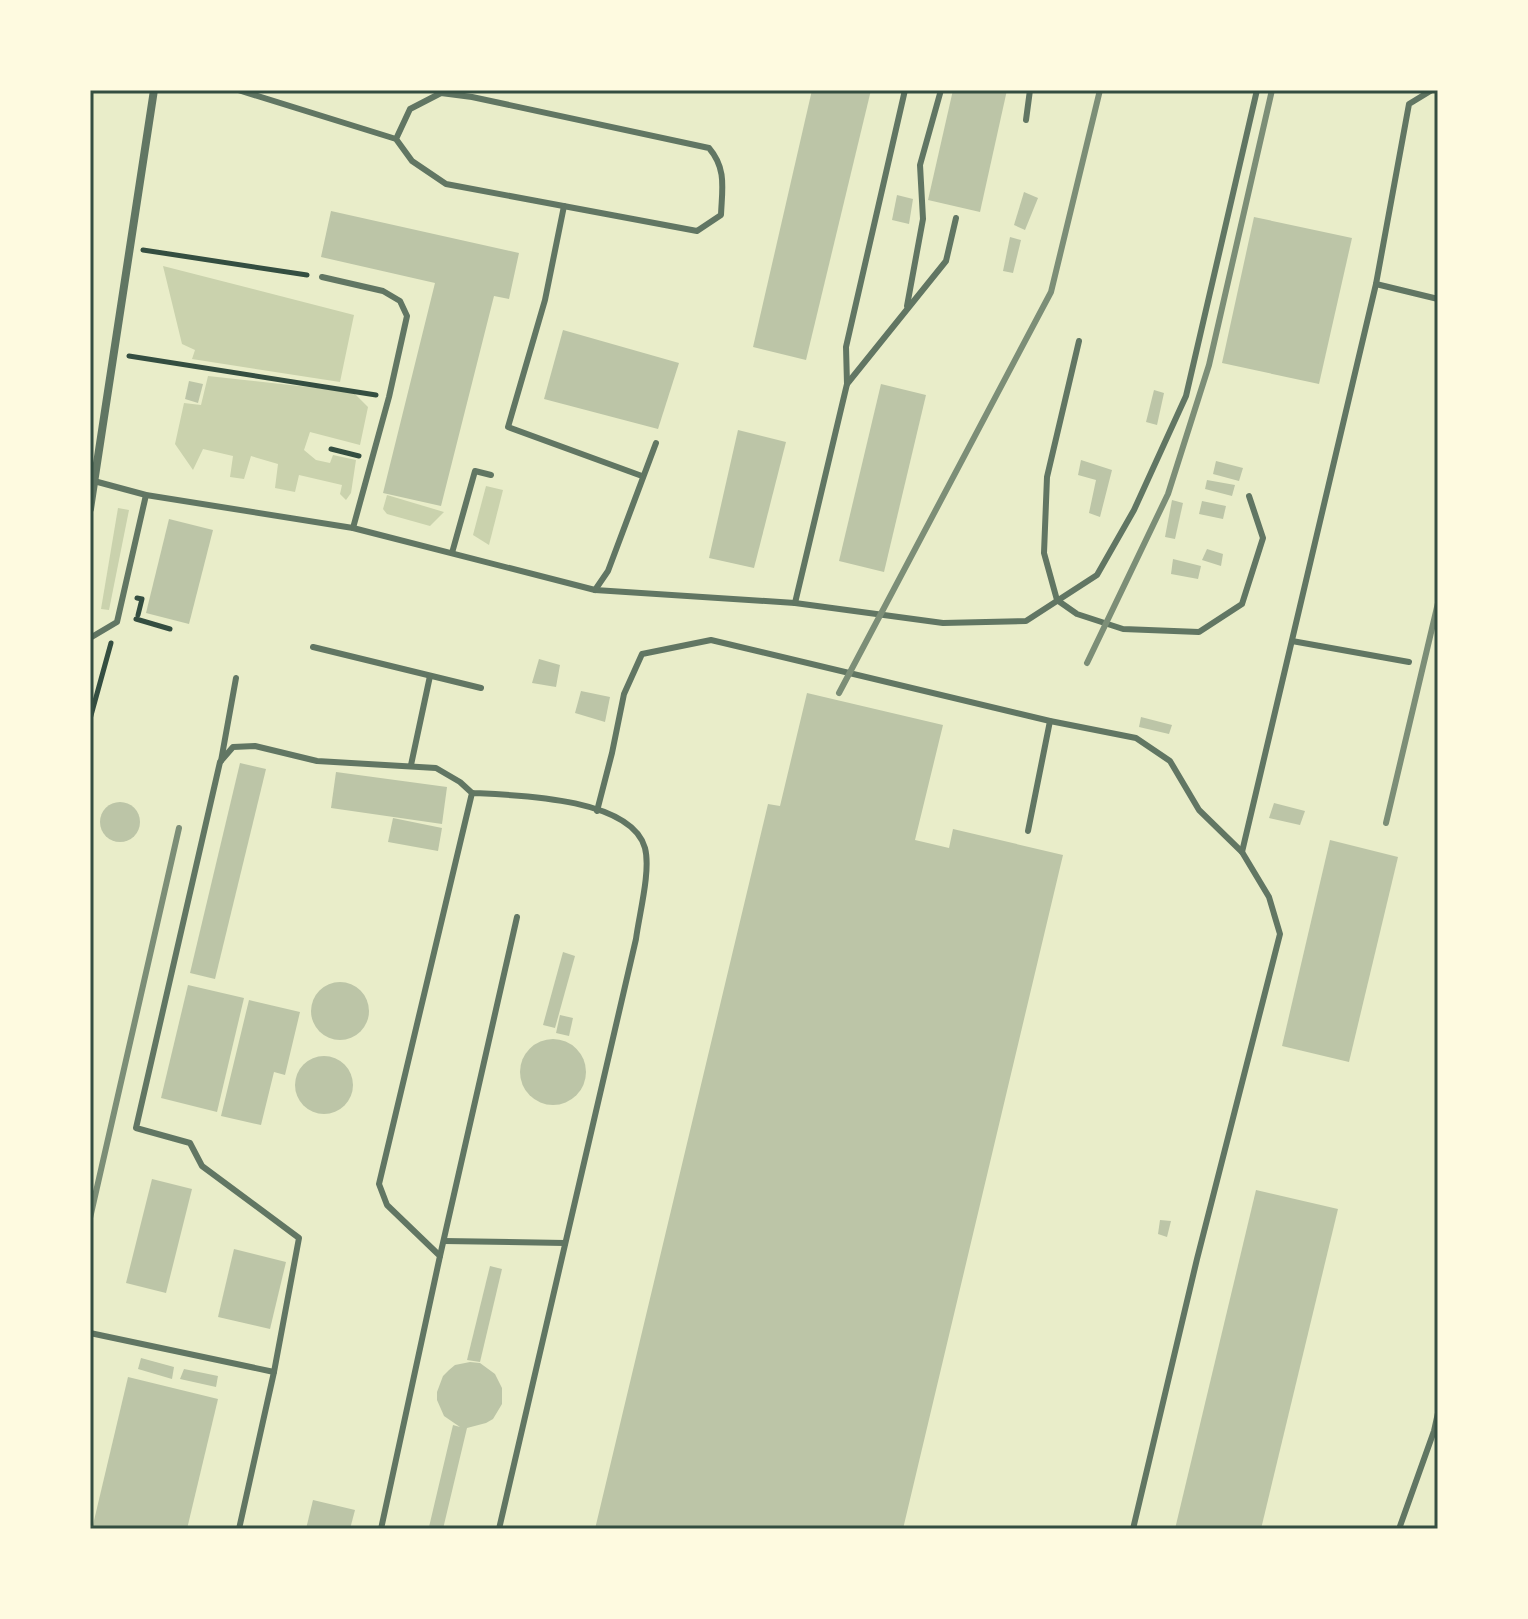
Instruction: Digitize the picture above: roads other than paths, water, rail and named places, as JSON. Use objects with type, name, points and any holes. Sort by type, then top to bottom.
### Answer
[{"type":"street","points":[[90,509],[154,90]]},
{"type":"lane","points":[[238,90],[396,139],[412,161],[446,184],[697,231],[721,215],[723,174],[720,161],[709,148],[441,93],[410,109],[396,139]]},
{"type":"lane","points":[[795,603],[847,384],[846,347],[905,90]]},
{"type":"lane","points":[[906,310],[923,219],[920,165],[941,90]]},
{"type":"lane","points":[[1026,120],[1030,90]]},
{"type":"lane","points":[[94,481],[146,495],[353,528],[595,590],[795,603],[943,623],[1026,621],[1097,575],[1134,510],[1186,396],[1257,90]]},
{"type":"lane","points":[[1242,852],[1376,284],[1409,104],[1432,90]]},
{"type":"lane","points":[[564,206],[545,300],[508,427],[642,476]]},
{"type":"lane","points":[[847,384],[946,261],[956,218]]},
{"type":"lane","points":[[322,277],[383,291],[400,301],[407,316],[389,397],[353,528]]},
{"type":"lane","points":[[1376,284],[1438,299]]},
{"type":"lane","points":[[1079,341],[1047,477],[1044,553],[1057,600],[1077,614],[1123,629],[1199,632],[1242,604],[1263,538],[1249,496]]},
{"type":"lane","points":[[595,590],[608,571],[656,443]]},
{"type":"lane","points":[[452,553],[475,471],[491,475]]},
{"type":"lane","points":[[90,638],[117,622],[146,495]]},
{"type":"lane","points":[[597,811],[624,694],[642,654],[711,640],[1050,721],[1136,738],[1170,761],[1199,810],[1242,852],[1269,897],[1280,934],[1197,1259],[1133,1529]]},
{"type":"lane","points":[[1292,641],[1409,662]]},
{"type":"lane","points":[[313,647],[481,688]]},
{"type":"lane","points":[[411,765],[430,676]]},
{"type":"lane","points":[[236,678],[220,762],[136,1128],[190,1143],[202,1166],[299,1238],[274,1372],[239,1529]]},
{"type":"lane","points":[[1028,831],[1050,721]]},
{"type":"lane","points":[[220,762],[233,747],[255,746],[317,761],[436,768],[472,793],[564,799],[624,820],[645,845],[646,862],[636,939],[499,1529]]},
{"type":"lane","points":[[440,1256],[387,1205],[379,1184],[472,793]]},
{"type":"lane","points":[[381,1529],[517,917]]},
{"type":"lane","points":[[444,1241],[565,1243]]},
{"type":"lane","points":[[90,1333],[274,1372]]},
{"type":"lane","points":[[1399,1529],[1438,1413]]},
{"type":"railway","points":[[839,693],[1051,292],[1100,90]]},
{"type":"railway","points":[[1087,663],[1168,494],[1209,365],[1272,90]]},
{"type":"railway","points":[[1386,823],[1438,603]]},
{"type":"railway","points":[[90,1218],[179,828]]}]
